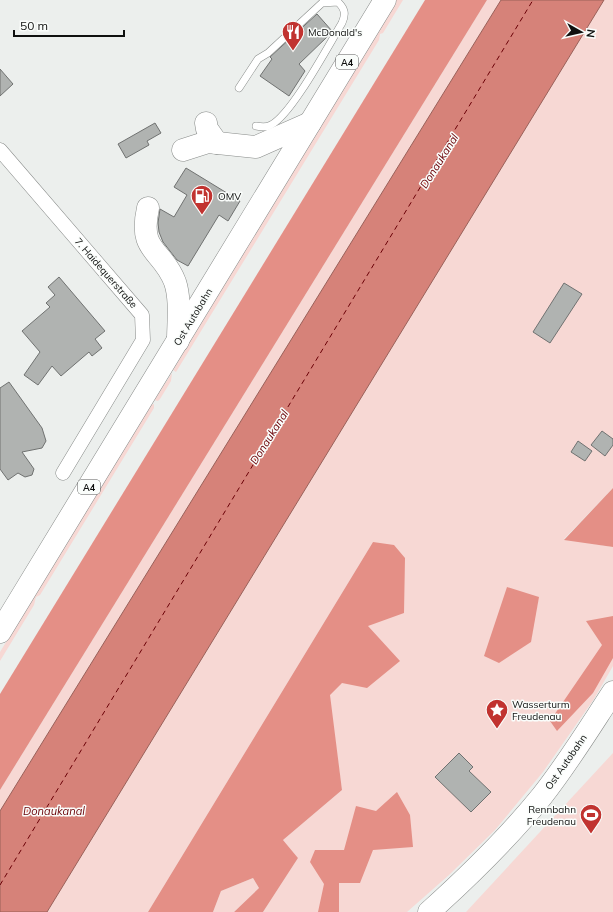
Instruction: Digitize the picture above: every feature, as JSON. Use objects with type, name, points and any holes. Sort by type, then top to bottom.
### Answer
[{"type":"highway","name":"Ost Autobahn","points":[[0,632],[385,0]]},
{"type":"highway","points":[[206,123],[207,129],[217,143]]},
{"type":"highway","points":[[183,150],[208,142],[256,147],[310,123]]},
{"type":"highway","points":[[148,208],[145,221],[145,235],[150,246],[168,268],[175,283],[178,297],[178,341]]},
{"type":"highway","name":"Ost Autobahn","points":[[429,912],[467,878],[542,796],[574,752],[613,692]]},
{"type":"street","name":"7. Haidequerstraße","points":[[0,150],[142,315],[143,340],[63,473]]},
{"type":"lane","points":[[239,88],[258,59],[268,53],[322,3],[338,2],[343,7],[345,16],[342,24],[292,104],[281,118],[270,126],[262,128],[256,126]]},
{"type":"shaded area","points":[[396,0],[403,0],[383,33],[380,34],[379,40],[176,372],[173,370]]},
{"type":"shaded area","points":[[425,0],[487,0],[0,790],[0,694]]},
{"type":"shaded area","points":[[487,0],[501,0],[0,811],[0,790]]},
{"type":"shaded area","points":[[604,0],[613,0],[613,488],[564,539],[613,547],[613,666],[594,699],[543,772],[495,830],[449,875],[407,912],[263,912],[298,858],[283,840],[342,790],[329,695],[342,682],[367,626],[373,542],[148,912],[47,912]]},
{"type":"shaded area","points":[[172,373],[171,381],[160,399],[158,401],[154,400]]},
{"type":"shaded area","points":[[154,404],[154,408],[40,595],[36,597],[34,605],[0,661],[0,652],[151,405]]},
{"type":"shaded area","points":[[613,488],[613,547],[564,540]]},
{"type":"shaded area","points":[[373,542],[394,545],[405,558],[404,613],[368,626],[400,661],[367,688],[342,683],[330,695],[342,790],[283,840],[298,858],[263,912],[234,912],[259,888],[253,878],[221,891],[213,912],[148,912]]},
{"type":"shaded area","points":[[507,587],[539,597],[531,642],[499,663],[484,656]]},
{"type":"shaded area","points":[[613,616],[613,658],[593,693],[557,731],[550,721],[602,645],[586,621]]},
{"type":"shaded area","name":"Rennbahn Freudenau","points":[[613,753],[613,912],[466,912]]},
{"type":"shaded area","points":[[397,792],[410,815],[413,847],[373,850],[360,883],[339,883],[339,912],[318,912],[324,884],[310,862],[315,850],[344,850],[356,806],[376,811]]},
{"type":"shaded area","points":[[253,878],[259,888],[234,912],[213,912],[221,891]]},
{"type":"water","name":"Donaukanal","points":[[501,0],[604,0],[47,912],[0,912],[0,811]]},
{"type":"building","name":"McDonald's","points":[[317,14],[332,31],[299,64],[305,71],[289,96],[260,76],[272,59],[270,57]]},
{"type":"building","points":[[0,69],[13,84],[0,96]]},
{"type":"building","points":[[155,123],[161,133],[147,141],[149,145],[126,158],[118,144]]},
{"type":"building","points":[[186,168],[240,201],[228,221],[219,215],[188,266],[177,260],[163,242],[159,232],[158,223],[160,209],[174,217],[187,195],[174,187]]},
{"type":"building","points":[[59,277],[105,331],[95,339],[102,348],[92,356],[89,352],[61,376],[52,366],[38,385],[24,375],[40,352],[22,331],[50,307],[46,303],[55,295],[48,287]]},
{"type":"building","points":[[564,283],[582,294],[550,343],[533,332]]},
{"type":"building","points":[[9,382],[42,428],[46,441],[42,448],[22,452],[34,469],[32,475],[25,477],[18,473],[8,480],[0,469],[0,388]]},
{"type":"building","points":[[602,431],[613,439],[613,445],[605,456],[591,445]]},
{"type":"building","points":[[578,441],[592,451],[585,461],[571,452]]},
{"type":"building","points":[[459,753],[473,767],[469,771],[491,792],[471,812],[435,777]]},
{"type":"ferry route","points":[[0,885],[533,0]]},
{"type":"place","name":"McDonald's","points":[[293,52]]},
{"type":"place","name":"OMV","points":[[202,216]]},
{"type":"place","name":"Wasserturm Freudenau","points":[[497,730]]},
{"type":"place","name":"Rennbahn Freudenau","points":[[591,834]]}]
